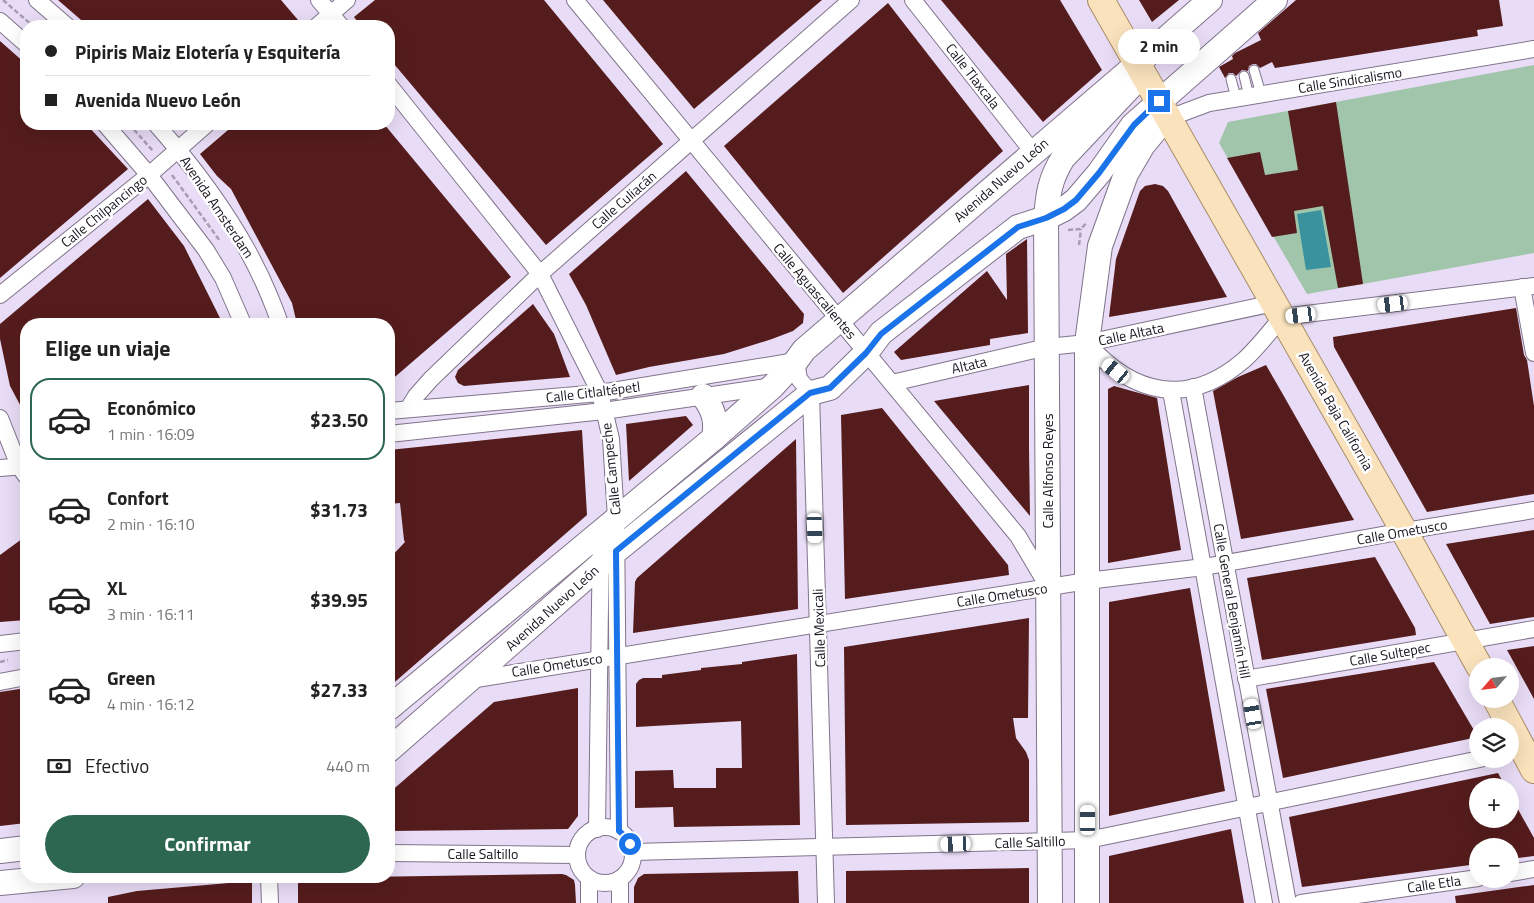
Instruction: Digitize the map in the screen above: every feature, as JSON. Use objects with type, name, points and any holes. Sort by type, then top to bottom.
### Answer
[{"type":"main road","name":"Avenida Baja California","points":[[1101,0],[1475,658]]},
{"type":"main road","name":"Avenida Nuevo León","points":[[395,745],[608,558],[810,393],[830,388],[866,353],[881,334],[1018,227],[1046,218],[1064,209],[1076,200],[1099,173],[1134,125],[1164,110],[1275,0]]},
{"type":"main road","name":"Avenida Nuevo León","points":[[395,703],[714,438],[773,386],[804,350],[839,319],[1033,152],[1140,69],[1209,1]]},
{"type":"main road","name":"Calle Alfonso Reyes","points":[[1050,903],[1046,218],[1048,189],[1054,172],[1063,158],[1140,69]]},
{"type":"main road","points":[[1088,903],[1087,343],[1100,246],[1126,174],[1143,145],[1157,128],[1164,110]]},
{"type":"main road","points":[[703,396],[712,409],[715,419],[714,438]]},
{"type":"main road","points":[[1501,708],[1525,755]]},
{"type":"main road","points":[[0,851],[20,849]]},
{"type":"main road","points":[[0,883],[20,881]]},
{"type":"street","points":[[37,0],[60,20]]},
{"type":"street","points":[[319,0],[336,20],[347,0]]},
{"type":"street","name":"Calle Aguascalientes","points":[[575,0],[1018,536],[1048,588]]},
{"type":"street","name":"Calle Culiacán","points":[[408,409],[416,396],[431,379],[540,274],[851,0]]},
{"type":"street","name":"Calle Tlaxcala","points":[[913,0],[1033,152]]},
{"type":"street","points":[[0,22],[20,39]]},
{"type":"street","name":"Calle Sindicalismo","points":[[1164,110],[1534,49]]},
{"type":"street","name":"Calle Campeche","points":[[395,93],[540,274],[600,393],[610,439],[608,558],[599,658],[597,829]]},
{"type":"street","points":[[110,130],[149,174],[206,250],[223,278],[240,318]]},
{"type":"street","name":"Avenida Amsterdam","points":[[161,130],[178,149],[231,222],[257,267],[278,318]]},
{"type":"street","name":"Calle Chilpancingo","points":[[0,295],[200,130]]},
{"type":"street","points":[[1528,286],[1534,353]]},
{"type":"street","name":"Calle Altata","points":[[1087,343],[1278,310],[1528,286]]},
{"type":"street","name":"Calle Altata","points":[[1087,343],[1100,358],[1116,371],[1143,384],[1171,391],[1211,381],[1242,361],[1255,349],[1278,310]]},
{"type":"street","name":"Altata","points":[[892,383],[1047,347],[1087,343]]},
{"type":"street","points":[[796,361],[799,379],[810,393]]},
{"type":"street","name":"Calle Citlaltépetl","points":[[395,410],[600,393],[796,361]]},
{"type":"street","points":[[773,386],[795,385],[810,393]]},
{"type":"street","name":"Calle Citlaltépetl","points":[[395,433],[604,411],[773,386]]},
{"type":"street","name":"Calle General Benjamín Hill","points":[[1193,387],[1288,903]]},
{"type":"street","name":"Calle General Benjamín Hill","points":[[1171,391],[1264,903]]},
{"type":"street","name":"Calle Mexicali","points":[[810,393],[819,624],[826,903]]},
{"type":"street","points":[[0,418],[20,450]]},
{"type":"street","points":[[0,468],[20,470]]},
{"type":"street","name":"Calle Ometusco","points":[[470,680],[1087,581],[1204,567],[1534,510]]},
{"type":"street","name":"Calle Campeche","points":[[608,558],[617,656],[619,831]]},
{"type":"street","name":"Calle Sultepec","points":[[1246,679],[1534,629]]},
{"type":"street","points":[[0,644],[20,642]]},
{"type":"street","points":[[0,682],[20,678]]},
{"type":"street","name":"Calle Saltillo","points":[[633,852],[1088,840],[1469,761]]},
{"type":"street","points":[[612,828],[619,831],[626,837],[633,852],[630,867],[620,879],[604,883],[589,878],[583,872],[579,863],[578,854],[583,838],[589,832],[597,829],[612,828]]},
{"type":"street","name":"Calle Saltillo","points":[[395,853],[578,854]]},
{"type":"street","points":[[1519,872],[1534,870]]},
{"type":"street","points":[[589,878],[589,903]]},
{"type":"street","points":[[620,879],[620,903]]},
{"type":"street","name":"Calle Etla","points":[[1301,903],[1469,879]]},
{"type":"street","points":[[269,883],[270,903]]},
{"type":"lane","points":[[1249,96],[1254,70]]},
{"type":"lane","points":[[1244,76],[1249,96]]},
{"type":"lane","points":[[1231,78],[1249,96]]},
{"type":"path","points":[[3,0],[27,20]]},
{"type":"green space","points":[[1534,65],[1534,253],[1307,294],[1219,143],[1228,122]]},
{"type":"water","points":[[1321,210],[1331,267],[1306,270],[1297,214]]},
{"type":"building","points":[[58,0],[281,0],[298,20],[81,20]]},
{"type":"building","points":[[375,0],[544,0],[663,144],[546,245],[395,65],[395,20],[356,20],[354,17]]},
{"type":"building","points":[[603,0],[822,0],[694,109]]},
{"type":"building","points":[[941,0],[1060,0],[1102,70],[1043,122]]},
{"type":"building","points":[[1139,0],[1179,0],[1152,22]]},
{"type":"building","points":[[1296,0],[1499,0],[1503,26],[1477,30],[1478,36],[1275,68],[1272,62],[1260,68],[1253,64],[1249,66],[1248,71],[1242,70],[1236,76],[1233,73],[1229,73],[1225,78],[1219,67],[1233,59],[1232,56],[1235,53],[1261,40],[1258,33]]},
{"type":"building","points":[[888,3],[1003,151],[843,293],[724,146]]},
{"type":"building","points":[[0,41],[20,59],[20,130],[92,130],[128,169],[0,278]]},
{"type":"building","points":[[1336,102],[1363,284],[1338,288],[1323,206],[1294,211],[1297,233],[1272,237],[1227,158],[1260,152],[1265,175],[1298,170],[1288,111]]},
{"type":"building","points":[[228,130],[389,130],[511,277],[395,377],[395,318],[296,318],[292,303],[231,189],[217,176],[200,154]]},
{"type":"building","points":[[686,171],[804,314],[803,323],[793,331],[724,354],[649,367],[616,375],[586,305],[569,274]]},
{"type":"building","points":[[1155,184],[1163,186],[1168,191],[1227,297],[1109,317],[1116,259],[1140,191],[1145,186]]},
{"type":"building","points":[[148,199],[184,246],[220,318],[20,318],[20,405],[10,386],[0,339],[0,324]]},
{"type":"building","points":[[1027,239],[1028,333],[990,339],[990,345],[901,360],[894,352],[987,271],[1007,300],[1006,254]]},
{"type":"building","points":[[533,304],[554,334],[570,377],[464,386],[458,383],[455,377],[458,370]]},
{"type":"building","points":[[1516,308],[1534,406],[1534,494],[1427,512],[1334,347],[1333,337]]},
{"type":"building","points":[[1266,365],[1354,520],[1241,539],[1213,391],[1238,377]]},
{"type":"building","points":[[1029,385],[1029,449],[1030,516],[934,401]]},
{"type":"building","points":[[1114,386],[1157,398],[1181,550],[1108,563],[1108,389]]},
{"type":"building","points":[[882,408],[1008,565],[1009,575],[845,599],[841,415]]},
{"type":"building","points":[[686,416],[693,425],[629,481],[626,424]]},
{"type":"building","points":[[582,430],[587,515],[395,682],[395,553],[405,542],[400,503],[395,503],[395,449]]},
{"type":"building","points":[[796,439],[798,609],[633,633],[635,582],[637,578]]},
{"type":"building","points":[[1534,530],[1534,617],[1490,624],[1446,544]]},
{"type":"building","points":[[20,540],[20,620],[0,622],[0,555]]},
{"type":"building","points":[[1375,557],[1415,628],[1416,635],[1262,660],[1247,578]]},
{"type":"building","points":[[1190,588],[1225,791],[1109,816],[1109,602]]},
{"type":"building","points":[[1029,618],[1028,718],[1013,718],[1016,738],[1029,760],[1029,822],[846,825],[844,647]]},
{"type":"building","points":[[1534,646],[1534,699],[1519,672],[1519,658],[1511,658],[1507,650]]},
{"type":"building","points":[[797,654],[800,825],[674,827],[673,807],[635,808],[635,771],[673,770],[674,788],[716,788],[716,768],[742,768],[741,721],[636,727],[636,684],[639,680],[643,678],[662,678],[662,675],[701,670],[701,668],[742,664],[742,662]]},
{"type":"building","points":[[1434,662],[1469,722],[1469,739],[1283,778],[1266,689]]},
{"type":"building","points":[[578,688],[578,816],[568,829],[395,831],[395,788],[494,702]]},
{"type":"building","points":[[20,689],[20,824],[0,826],[0,692]]},
{"type":"building","points":[[1498,773],[1501,778],[1474,778]]},
{"type":"building","points":[[1469,779],[1469,828],[1519,828],[1519,811],[1534,838],[1534,856],[1519,858],[1519,838],[1469,838],[1469,865],[1302,887],[1289,817]]},
{"type":"building","points":[[1231,829],[1244,903],[1109,903],[1109,856]]},
{"type":"building","points":[[1029,868],[1029,903],[846,903],[846,871]]},
{"type":"building","points":[[798,871],[799,903],[634,903],[634,887],[638,878],[644,874]]},
{"type":"building","points":[[562,874],[574,880],[576,903],[298,903],[298,883],[395,883],[395,877]]},
{"type":"building","points":[[229,883],[252,883],[252,903],[108,903],[108,897],[137,891]]},
{"type":"building","points":[[1534,885],[1534,903],[1456,903],[1455,896]]},
{"type":"route","points":[[630,844],[619,831],[616,551],[761,435],[810,393],[830,388],[866,353],[881,334],[1018,227],[1046,218],[1064,209],[1076,200],[1099,173],[1134,125],[1159,101]]}]
